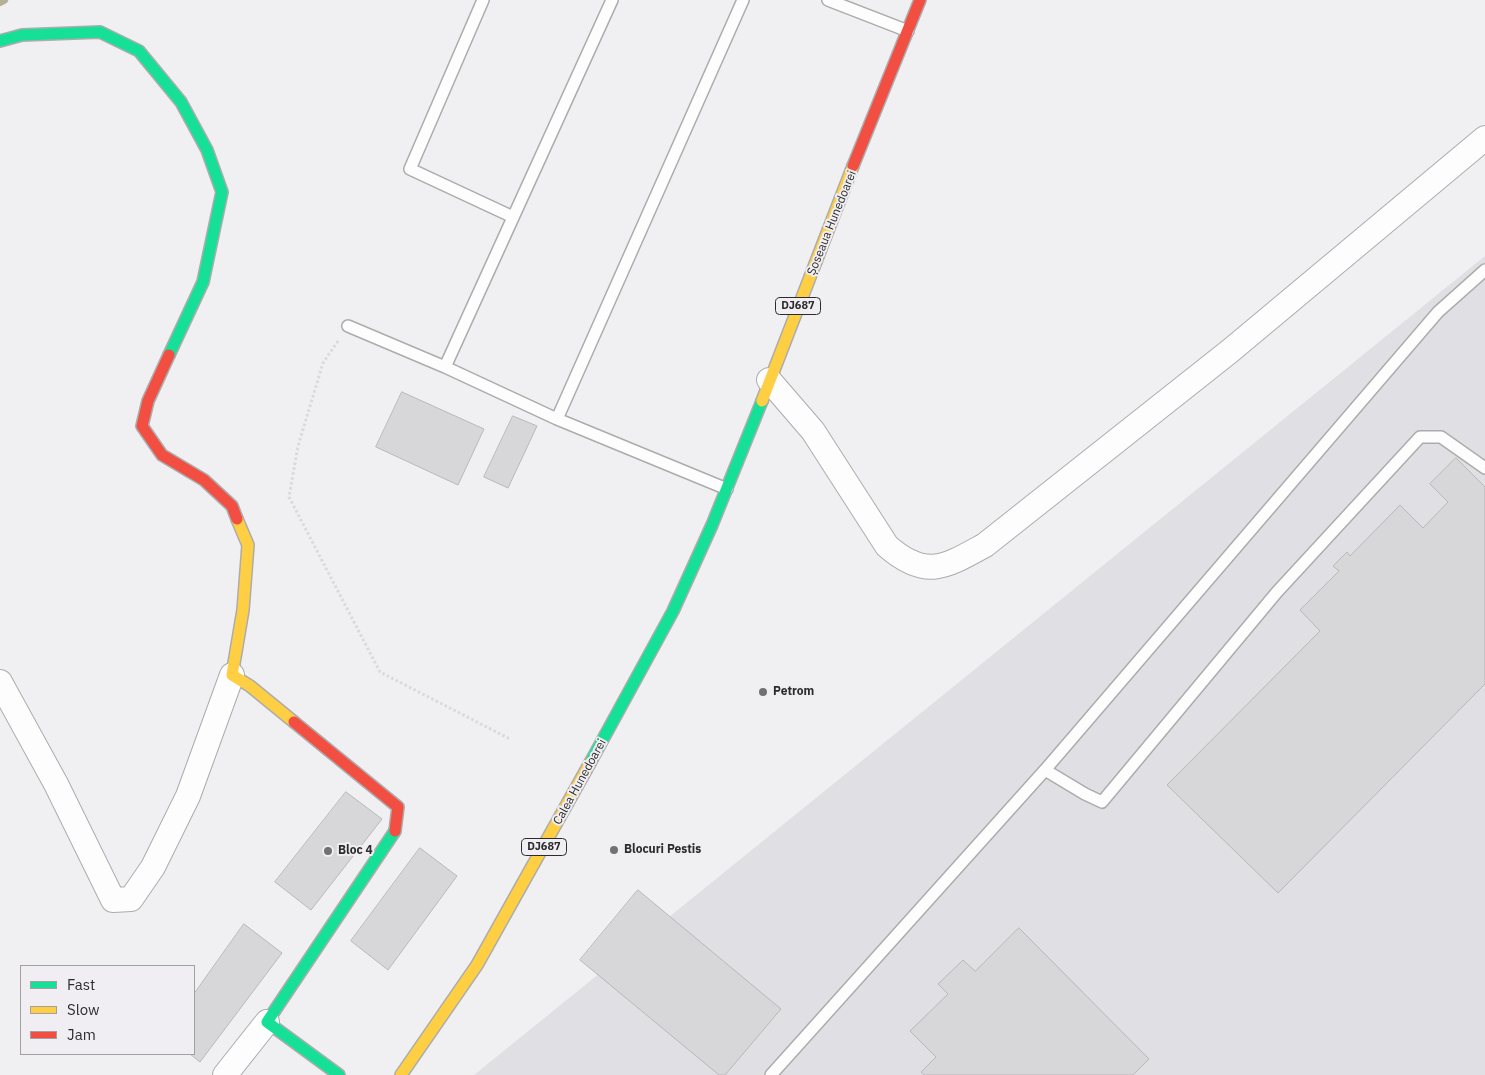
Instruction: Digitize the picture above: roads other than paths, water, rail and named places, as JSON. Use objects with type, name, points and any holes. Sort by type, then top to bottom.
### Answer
[{"type":"street","name":"Șoseaua Hunedoarei","points":[[673,611],[727,489],[909,32],[920,0]]},
{"type":"street","points":[[0,41],[22,35],[100,32],[139,51],[181,102],[207,150],[222,192],[203,282],[148,401],[142,426],[162,455],[204,480],[232,506],[248,545],[243,610],[232,675],[188,796],[154,867],[131,899],[113,900],[56,784],[0,682]]},
{"type":"street","points":[[769,380],[812,431],[887,546],[901,558],[917,566],[932,567],[945,565],[985,545],[1230,351],[1485,138]]},
{"type":"street","name":"Calea Hunedoarei","points":[[401,1075],[477,965],[563,813],[673,611]]},
{"type":"street","points":[[225,1075],[267,1022],[396,830],[398,807],[250,686],[232,675]]},
{"type":"street","points":[[267,1022],[339,1075]]},
{"type":"lane","points":[[484,0],[410,169],[513,217]]},
{"type":"lane","points":[[445,367],[612,0]]},
{"type":"lane","points":[[557,420],[742,0]]},
{"type":"lane","points":[[828,0],[909,32]]},
{"type":"lane","points":[[771,1075],[1045,770],[1438,312],[1485,270]]},
{"type":"lane","points":[[348,326],[445,367],[557,420],[727,489]]},
{"type":"lane","points":[[1045,770],[1102,802],[1277,592],[1420,437],[1441,437],[1485,468]]},
{"type":"waterway","points":[[0,2],[4,0]]},
{"type":"place","name":"Petrom","points":[[763,692]]},
{"type":"place","name":"Blocuri Pestis","points":[[614,850]]},
{"type":"place","name":"Bloc 4","points":[[328,851]]}]
